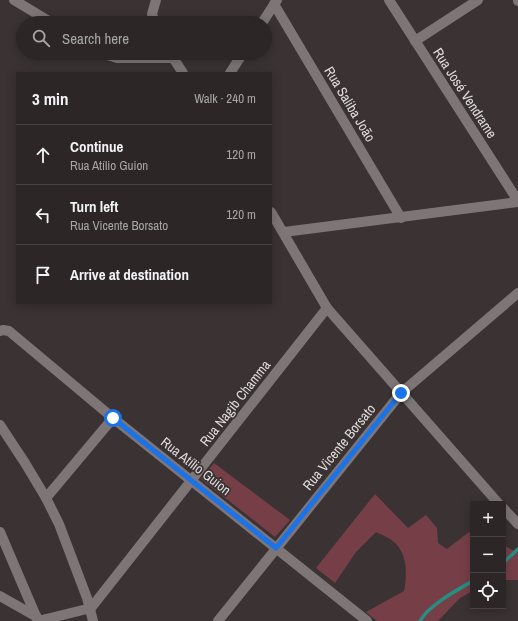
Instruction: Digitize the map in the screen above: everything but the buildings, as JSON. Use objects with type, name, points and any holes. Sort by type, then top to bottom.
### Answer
[{"type":"street","points":[[14,0],[40,16]]},
{"type":"street","points":[[154,16],[156,0]]},
{"type":"street","name":"Rua José Vendrame","points":[[389,0],[518,202]]},
{"type":"street","points":[[415,41],[478,0]]},
{"type":"street","points":[[266,16],[275,2]]},
{"type":"street","name":"Rua Saliba João","points":[[275,2],[401,218]]},
{"type":"street","points":[[175,60],[182,72]]},
{"type":"street","points":[[231,72],[238,60]]},
{"type":"street","points":[[284,232],[518,202]]},
{"type":"street","points":[[272,214],[327,308],[496,501]]},
{"type":"street","name":"Rua Vicente Borsato","points":[[218,621],[401,393],[518,293]]},
{"type":"street","name":"Rua Nagib Chamma","points":[[90,608],[192,481],[327,308]]},
{"type":"street","name":"Rua Atílio Guion","points":[[5,331],[367,621]]},
{"type":"street","points":[[46,498],[113,418]]},
{"type":"street","points":[[0,425],[26,463],[59,524],[94,621]]},
{"type":"street","points":[[506,511],[518,524]]},
{"type":"street","points":[[0,532],[38,620]]},
{"type":"street","points":[[0,596],[38,620],[90,608]]},
{"type":"shaded area","points":[[214,463],[290,520],[275,537],[201,479]]},
{"type":"shaded area","points":[[375,494],[408,528],[426,515],[437,528],[438,543],[447,549],[470,532],[470,593],[460,598],[438,621],[377,621],[366,612],[404,591],[405,585],[406,566],[402,553],[393,541],[376,532],[356,552],[335,583],[316,568]]},
{"type":"shaded area","points":[[506,547],[518,553],[518,580],[506,580]]},
{"type":"waterway","points":[[506,560],[518,549]]},
{"type":"waterway","points":[[420,621],[430,609],[452,593],[470,583]]},
{"type":"route","points":[[113,418],[276,548],[401,393]]}]
